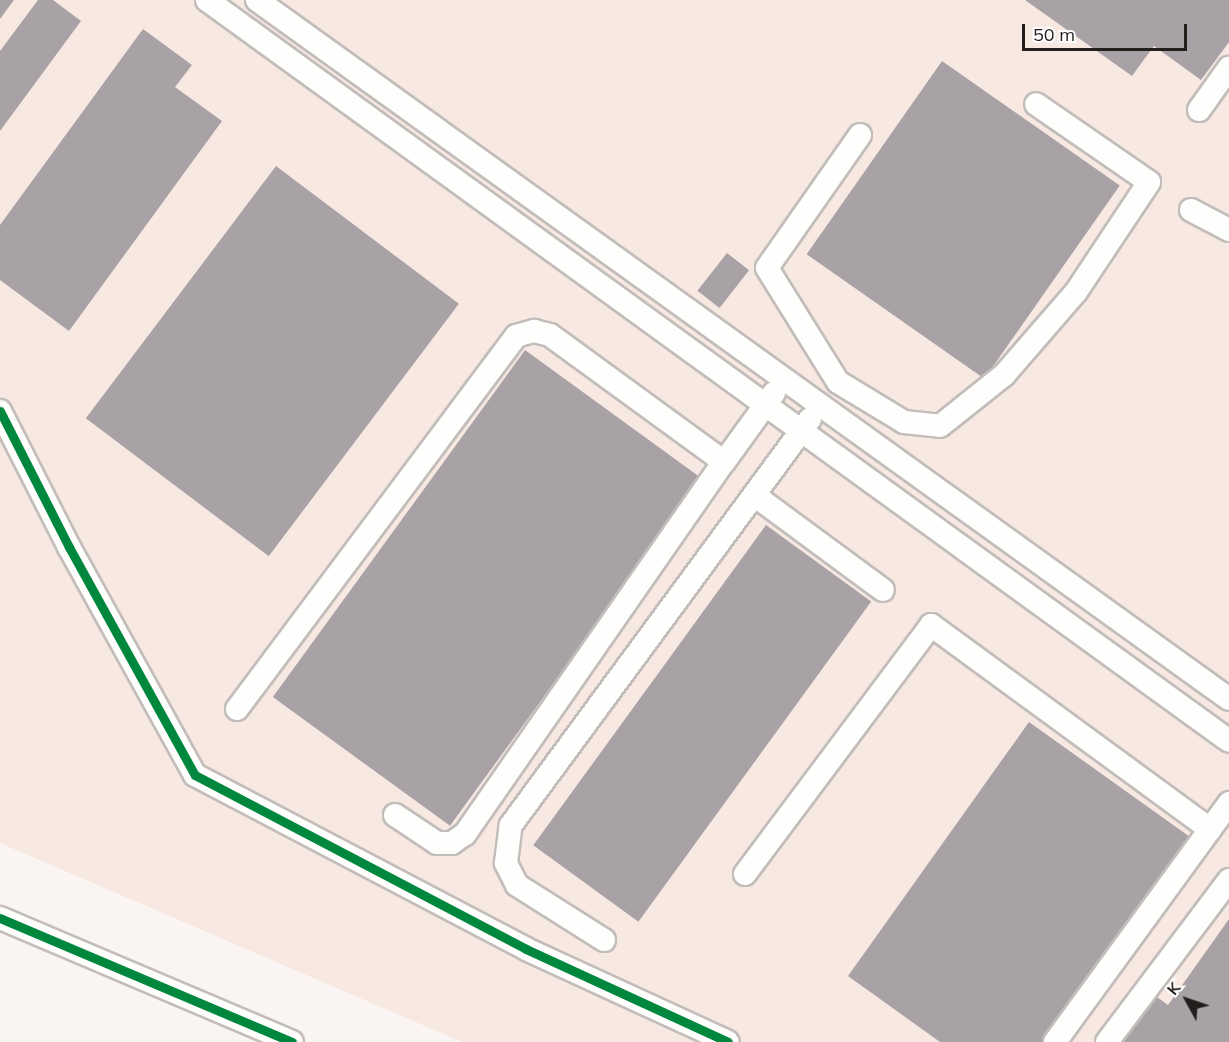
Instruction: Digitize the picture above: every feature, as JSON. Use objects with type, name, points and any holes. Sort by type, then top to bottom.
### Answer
[{"type":"street","points":[[207,0],[1220,734],[1229,708]]},
{"type":"street","points":[[257,0],[1229,699]]},
{"type":"street","points":[[1199,110],[1229,68]]},
{"type":"street","points":[[860,135],[767,268],[838,382],[904,422],[919,427],[940,426],[1004,375],[1076,292],[1149,182],[1036,104]]},
{"type":"street","points":[[1191,210],[1229,230]]},
{"type":"street","points":[[237,709],[516,336],[534,331],[550,335],[724,462]]},
{"type":"street","points":[[395,815],[437,843],[452,843],[465,834],[784,379]]},
{"type":"street","points":[[604,940],[517,885],[506,863],[507,837],[512,825],[838,382]]},
{"type":"street","points":[[0,411],[80,567],[195,775],[526,949],[728,1042]]},
{"type":"street","points":[[754,495],[883,590]]},
{"type":"street","points":[[745,874],[932,625],[1210,829]]},
{"type":"street","points":[[1055,1042],[1229,803]]},
{"type":"street","points":[[1107,1042],[1229,880]]},
{"type":"street","points":[[0,918],[292,1042]]},
{"type":"shaded area","points":[[0,0],[1229,0],[1229,1042],[462,1042],[0,843]]},
{"type":"building","points":[[0,0],[14,0],[0,19]]},
{"type":"building","points":[[38,0],[53,0],[81,21],[0,131],[0,51]]},
{"type":"building","points":[[1025,0],[1229,0],[1229,42],[1201,80],[1154,46],[1132,76]]},
{"type":"building","points":[[143,29],[192,65],[175,87],[222,121],[69,331],[0,280],[0,225]]},
{"type":"building","points":[[942,61],[1120,185],[984,379],[807,254]]},
{"type":"building","points":[[276,166],[459,304],[269,556],[86,418]]},
{"type":"building","points":[[727,253],[749,270],[720,308],[697,291]]},
{"type":"building","points":[[525,350],[702,479],[450,826],[273,697]]},
{"type":"building","points":[[766,525],[871,601],[638,922],[533,845]]},
{"type":"building","points":[[1029,722],[1190,837],[1043,1042],[940,1042],[848,976]]},
{"type":"building","points":[[1229,919],[1229,1042],[1115,1042],[1150,992],[1168,1005]]},
{"type":"cycle path","points":[[0,411],[69,547],[195,775],[526,949],[728,1042]]},
{"type":"cycle path","points":[[0,918],[292,1042]]}]
